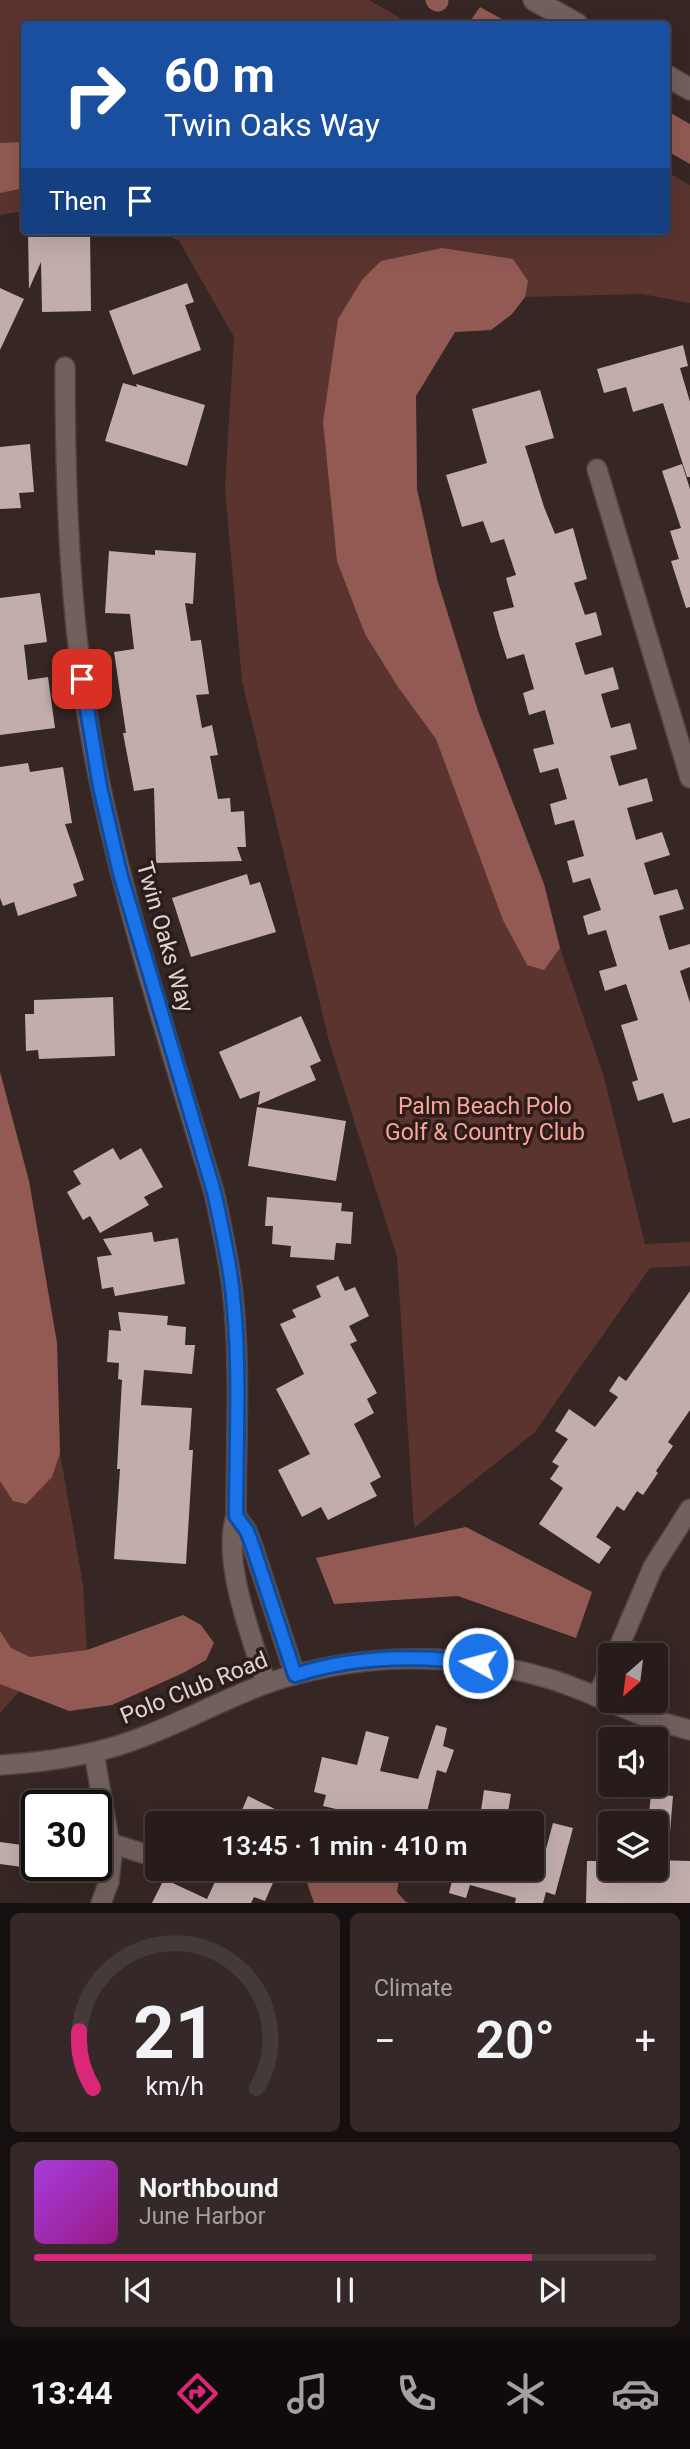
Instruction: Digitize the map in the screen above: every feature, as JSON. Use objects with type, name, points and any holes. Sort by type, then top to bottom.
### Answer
[{"type":"street","points":[[534,0],[572,21]]},
{"type":"street","points":[[670,78],[690,89]]},
{"type":"street","name":"Twin Oaks Way","points":[[65,367],[67,526],[85,701],[100,787],[120,873],[214,1192],[223,1233],[232,1288],[236,1344],[234,1566],[266,1684]]},
{"type":"street","points":[[597,469],[690,778]]},
{"type":"street","points":[[621,1643],[653,1567],[690,1509]]},
{"type":"street","name":"Twin Oaks Way","points":[[236,1516],[247,1531],[253,1547],[295,1675]]},
{"type":"street","name":"Polo Club Road","points":[[0,1766],[46,1762],[94,1753],[144,1737],[266,1684],[336,1665],[386,1659],[454,1660],[503,1667],[552,1679],[646,1717],[690,1730]]},
{"type":"street","points":[[94,1753],[101,1790]]},
{"type":"street","points":[[112,1844],[145,1854]]},
{"type":"street","points":[[101,1903],[109,1881]]},
{"type":"green space","points":[[0,0],[369,0],[406,21],[21,21],[21,212],[0,215]]},
{"type":"green space","name":"Palm Beach Polo Golf & Country Club","points":[[670,174],[690,185],[690,303],[642,294],[525,297],[512,314],[491,330],[455,332],[416,396],[417,489],[437,579],[478,711],[544,884],[560,948],[604,1077],[645,1244],[690,1242],[690,1266],[650,1268],[534,1433],[414,1528],[397,1257],[329,1041],[242,681],[225,488],[234,337],[179,241],[168,235],[670,235]]},
{"type":"green space","points":[[0,1072],[29,1181],[57,1343],[60,1453],[83,1585],[87,1650],[30,1657],[18,1693],[0,1713],[0,1675],[11,1648],[0,1631]]},
{"type":"shaded area","points":[[480,7],[506,21],[470,21]]},
{"type":"shaded area","points":[[670,113],[690,124],[690,164],[670,153]]},
{"type":"shaded area","points":[[21,142],[21,189],[0,193],[0,143]]},
{"type":"shaded area","points":[[442,248],[513,259],[528,281],[525,297],[512,314],[491,330],[455,332],[416,396],[417,489],[437,579],[478,711],[544,884],[560,948],[544,970],[527,965],[503,920],[436,739],[398,687],[365,634],[337,561],[323,422],[338,319],[362,280],[381,261]]},
{"type":"shaded area","points":[[0,1072],[29,1181],[57,1343],[60,1453],[52,1477],[26,1504],[13,1501],[0,1481]]},
{"type":"shaded area","points":[[466,1527],[592,1592],[576,1638],[458,1596],[334,1604],[316,1558]]},
{"type":"shaded area","points":[[183,1615],[201,1625],[214,1643],[206,1660],[112,1705],[69,1711],[0,1684],[0,1631],[11,1648],[30,1657],[87,1650]]},
{"type":"shaded area","points":[[399,1881],[397,1892],[410,1903],[314,1903],[307,1883]]},
{"type":"building","points":[[28,235],[90,235],[91,311],[42,312],[41,262],[29,289]]},
{"type":"building","points":[[187,283],[194,302],[185,305],[201,350],[133,375],[109,311]]},
{"type":"building","points":[[0,288],[24,299],[0,350]]},
{"type":"building","points":[[683,345],[688,366],[680,368],[690,402],[690,477],[687,477],[663,403],[633,412],[626,387],[604,393],[597,369]]},
{"type":"building","points":[[123,383],[137,387],[136,384],[205,405],[187,466],[105,441]]},
{"type":"building","points":[[540,390],[554,438],[525,446],[555,534],[573,528],[587,579],[574,583],[585,615],[596,612],[602,635],[575,643],[585,675],[613,667],[619,689],[601,694],[611,728],[630,723],[637,749],[610,756],[619,786],[647,778],[653,801],[627,808],[636,840],[662,832],[670,855],[644,863],[654,895],[677,889],[684,909],[659,916],[669,950],[690,944],[690,967],[680,971],[690,1003],[690,1118],[673,1123],[663,1093],[638,1101],[632,1082],[638,1080],[621,1025],[638,1020],[626,984],[605,991],[599,971],[617,966],[606,930],[588,935],[583,916],[601,910],[590,878],[573,883],[567,861],[584,856],[574,820],[555,825],[550,804],[567,799],[558,768],[540,773],[533,749],[554,744],[545,710],[529,715],[523,693],[534,689],[524,654],[507,659],[499,634],[493,612],[514,607],[506,578],[516,575],[504,539],[491,543],[483,521],[462,527],[446,475],[487,463],[472,409]]},
{"type":"building","points":[[30,444],[34,492],[19,493],[21,508],[0,509],[0,447]]},
{"type":"building","points":[[682,464],[690,489],[690,607],[686,608],[671,561],[679,559],[670,531],[681,528],[662,471]]},
{"type":"building","points":[[155,550],[196,553],[193,604],[185,603],[191,641],[201,640],[209,694],[196,695],[202,728],[212,725],[218,755],[210,756],[218,799],[230,798],[231,812],[244,811],[246,847],[237,847],[242,861],[156,863],[154,788],[134,791],[123,733],[126,733],[114,652],[134,649],[130,614],[105,613],[109,551],[155,555]]},
{"type":"building","points":[[40,593],[47,642],[24,645],[28,680],[48,677],[55,728],[0,735],[0,598]]},
{"type":"building","points":[[28,763],[30,772],[63,767],[72,823],[65,824],[84,880],[73,884],[77,896],[18,916],[14,902],[3,906],[0,898],[0,767]]},
{"type":"building","points":[[247,874],[250,885],[260,882],[276,932],[191,957],[172,898]]},
{"type":"building","points":[[113,997],[115,1056],[39,1059],[38,1050],[26,1051],[25,1014],[34,1014],[34,1000]]},
{"type":"building","points":[[301,1016],[321,1061],[310,1066],[316,1080],[258,1105],[260,1091],[240,1099],[219,1052]]},
{"type":"building","points":[[257,1107],[346,1121],[336,1181],[248,1166]]},
{"type":"building","points":[[113,1148],[120,1160],[141,1148],[163,1187],[144,1197],[149,1205],[100,1233],[90,1216],[83,1220],[67,1192],[81,1184],[73,1171]]},
{"type":"building","points":[[267,1197],[342,1203],[341,1211],[353,1212],[351,1244],[336,1243],[334,1260],[290,1257],[291,1246],[272,1244],[273,1226],[265,1226]]},
{"type":"building","points":[[152,1232],[154,1242],[178,1238],[185,1284],[115,1296],[113,1287],[102,1289],[97,1257],[112,1255],[103,1239]]},
{"type":"building","points":[[338,1276],[345,1291],[355,1287],[369,1316],[349,1326],[357,1341],[350,1344],[377,1393],[367,1399],[374,1413],[354,1424],[381,1477],[370,1483],[377,1496],[328,1520],[321,1507],[302,1517],[278,1470],[310,1454],[276,1389],[304,1374],[280,1324],[296,1317],[292,1310],[321,1297],[316,1286]]},
{"type":"building","points":[[690,1291],[690,1410],[668,1442],[673,1446],[643,1495],[637,1491],[624,1511],[617,1506],[596,1537],[611,1547],[599,1564],[539,1524],[563,1488],[550,1479],[559,1466],[552,1462],[568,1439],[555,1431],[569,1409],[595,1427],[618,1397],[609,1391],[619,1376],[626,1381]]},
{"type":"building","points":[[118,1312],[168,1316],[167,1325],[186,1327],[185,1345],[195,1345],[192,1374],[144,1370],[141,1405],[192,1408],[189,1450],[193,1450],[186,1564],[114,1559],[122,1380],[118,1379],[119,1363],[107,1362],[109,1330],[121,1331]]},
{"type":"building","points":[[436,1725],[447,1728],[443,1746],[454,1750],[446,1773],[437,1770],[427,1811],[345,1811],[323,1806],[326,1795],[314,1792],[322,1757],[357,1765],[366,1731],[389,1737],[380,1771],[418,1779]]},
{"type":"building","points":[[484,1790],[511,1794],[508,1811],[481,1811]]},
{"type":"building","points":[[248,1796],[279,1811],[242,1811]]},
{"type":"building","points":[[673,1796],[668,1856],[668,1811],[649,1811],[651,1797]]},
{"type":"building","points":[[553,1823],[573,1828],[555,1895],[546,1892],[543,1903],[515,1903],[516,1898],[470,1885],[466,1898],[449,1893],[452,1881],[544,1881],[544,1856]]},
{"type":"building","points":[[0,1842],[21,1845],[21,1867],[0,1864]]},
{"type":"building","points":[[668,1860],[690,1861],[690,1903],[586,1903],[587,1861],[598,1861],[598,1881],[668,1881]]},
{"type":"building","points":[[163,1881],[207,1899],[215,1881],[274,1881],[265,1901],[254,1897],[251,1903],[152,1903]]},
{"type":"route","points":[[82,679],[100,787],[120,873],[214,1192],[223,1233],[232,1288],[236,1344],[236,1516],[247,1531],[253,1547],[295,1675],[336,1665],[386,1659],[420,1658],[478,1663]]}]
